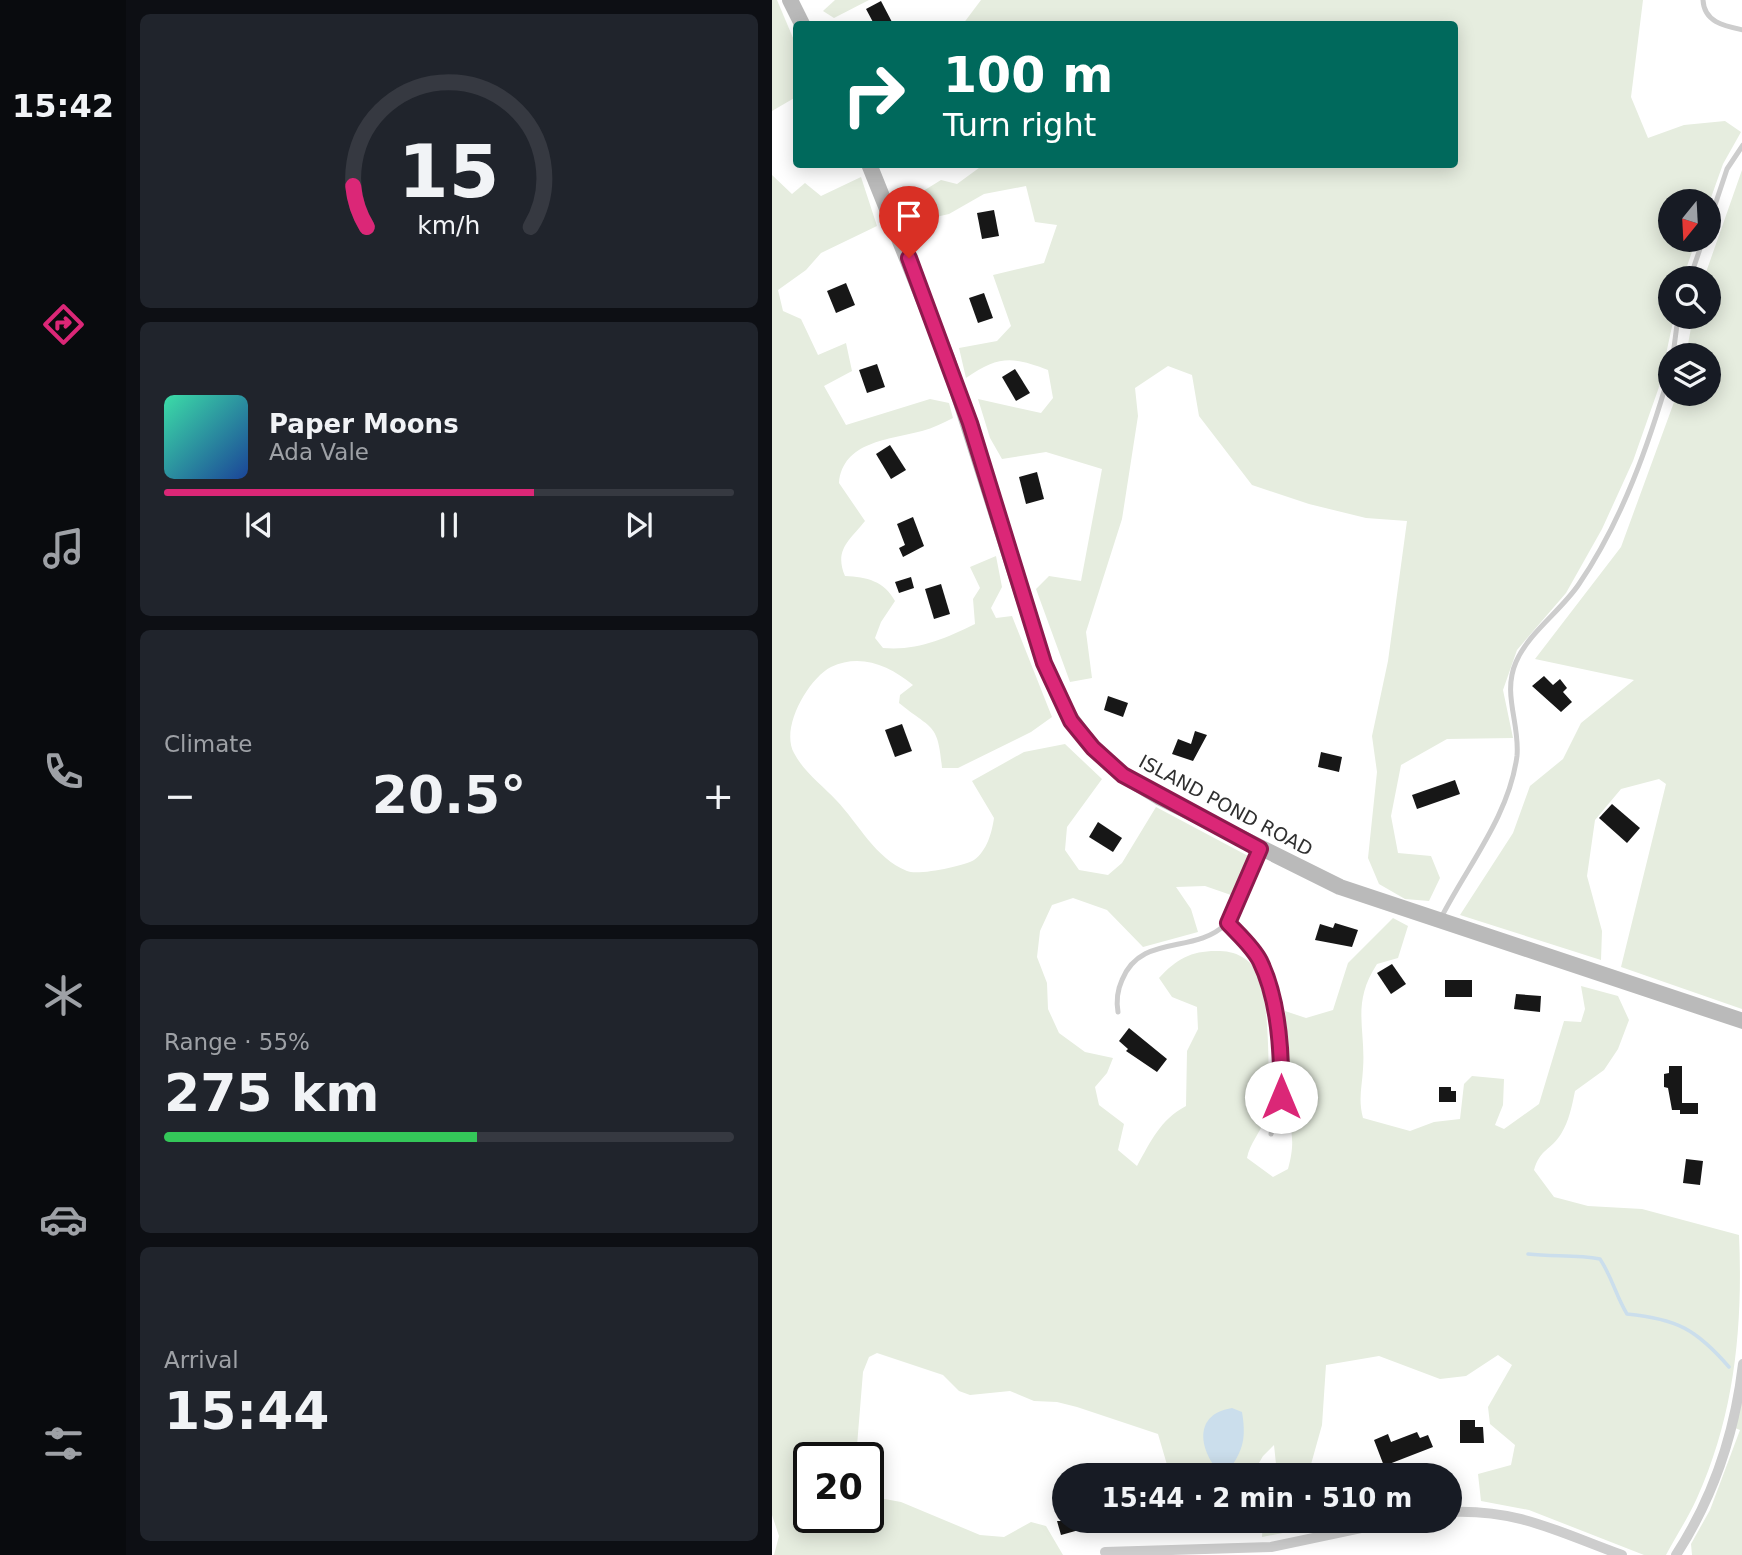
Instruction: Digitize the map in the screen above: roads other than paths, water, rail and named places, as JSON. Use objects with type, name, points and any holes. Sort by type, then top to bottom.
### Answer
[{"type":"street","points":[[790,0],[800,21]]},
{"type":"street","name":"ISLAND POND ROAD","points":[[871,168],[947,358],[1044,663],[1067,713],[1093,748],[1123,775],[1260,849],[1340,887],[1438,923],[1742,1021]]},
{"type":"street","points":[[1676,1555],[1701,1513],[1720,1463],[1742,1364]]},
{"type":"street","points":[[1462,1512],[1495,1511],[1519,1517],[1622,1555]]},
{"type":"street","points":[[1105,1552],[1271,1547],[1337,1533]]},
{"type":"lane","points":[[1703,0],[1711,19],[1721,26],[1742,30]]},
{"type":"lane","points":[[1720,189],[1727,169],[1742,145]]},
{"type":"lane","points":[[1438,923],[1494,826],[1512,781],[1518,736],[1508,690],[1517,659],[1577,587],[1606,538],[1638,468],[1658,406]]},
{"type":"lane","points":[[1118,1012],[1116,1001],[1119,986],[1136,958],[1152,950],[1199,941],[1228,923],[1260,849]]},
{"type":"lane","points":[[1228,923],[1259,959],[1272,1005],[1282,1068],[1281,1097],[1271,1134]]},
{"type":"water","points":[[1232,1408],[1242,1412],[1243,1442],[1234,1463],[1212,1463],[1204,1443],[1206,1425],[1211,1417]]},
{"type":"waterway","points":[[1528,1254],[1600,1259],[1627,1314],[1659,1319],[1684,1328],[1706,1343],[1729,1367]]}]
